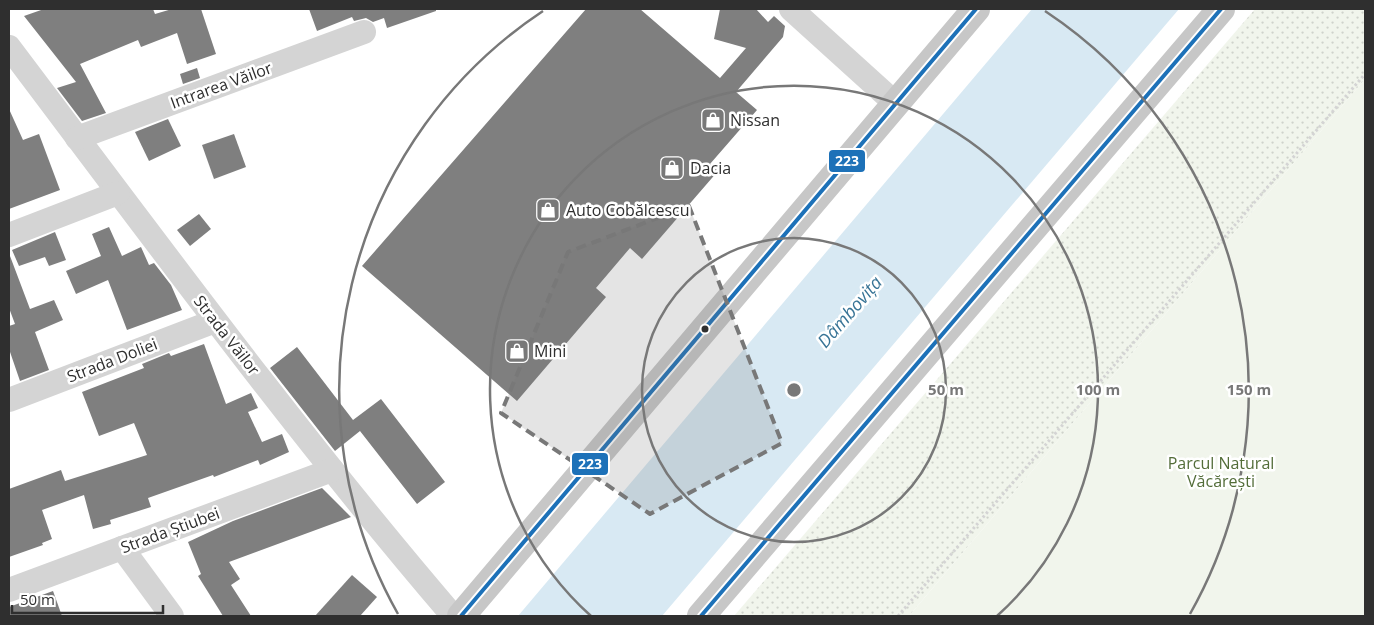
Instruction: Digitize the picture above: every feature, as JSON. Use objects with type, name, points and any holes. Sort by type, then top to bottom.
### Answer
[{"type":"main road","points":[[462,616],[976,9]]},
{"type":"main road","points":[[701,616],[1221,9]]},
{"type":"street","points":[[790,9],[896,104]]},
{"type":"street","name":"Intrarea Văilor","points":[[77,138],[364,32]]},
{"type":"street","name":"Strada Văilor","points":[[9,47],[215,321],[332,470],[453,616]]},
{"type":"street","points":[[9,235],[118,193]]},
{"type":"street","name":"Strada Doliei","points":[[9,400],[215,321]]},
{"type":"street","name":"Strada Știubei","points":[[9,590],[332,470]]},
{"type":"street","points":[[122,548],[172,616]]},
{"type":"path","points":[[898,616],[1365,74]]},
{"type":"highlighted area","points":[[689,206],[782,443],[650,514],[501,413],[568,252]]},
{"type":"green space","points":[[1255,9],[1365,9],[1365,79],[909,616],[734,616]]},
{"type":"green space","name":"Parcul Natural Văcărești","points":[[1365,79],[1365,616],[909,616]]},
{"type":"water","name":"Dâmbovița","points":[[1032,9],[1179,9],[662,616],[518,616]]},
{"type":"building","points":[[44,9],[153,9],[155,14],[172,9],[201,9],[216,54],[187,64],[177,33],[141,47],[138,40],[80,64],[106,113],[82,121],[57,88],[76,82],[24,16]]},
{"type":"building","points":[[309,9],[436,9],[436,11],[387,28],[384,18],[373,22],[366,18],[354,21],[352,17],[317,31]]},
{"type":"building","name":"Auto Cobălcescu","points":[[586,9],[640,9],[720,78],[746,48],[714,39],[720,9],[756,9],[768,22],[774,16],[785,26],[783,37],[736,92],[757,110],[710,164],[718,171],[642,259],[630,248],[596,288],[606,297],[517,401],[362,266]]},
{"type":"building","points":[[197,68],[200,78],[183,84],[180,74]]},
{"type":"building","points":[[9,109],[23,140],[39,134],[60,190],[9,209]]},
{"type":"building","points":[[168,119],[181,146],[149,161],[135,132]]},
{"type":"building","points":[[234,134],[246,167],[214,179],[202,145]]},
{"type":"building","points":[[199,214],[211,229],[190,246],[177,230]]},
{"type":"building","points":[[109,227],[122,256],[141,247],[149,265],[154,263],[171,285],[182,310],[127,330],[108,280],[76,294],[66,271],[101,256],[92,234]]},
{"type":"building","points":[[55,232],[66,260],[49,266],[45,257],[19,266],[12,250]]},
{"type":"building","points":[[10,256],[30,309],[54,300],[63,320],[35,332],[49,370],[20,381],[9,349],[9,326],[15,324],[9,308]]},
{"type":"building","points":[[204,344],[226,404],[251,393],[258,408],[248,412],[262,442],[282,434],[289,452],[260,465],[258,460],[214,477],[213,475],[148,498],[151,507],[110,520],[111,524],[93,529],[84,495],[42,510],[52,539],[42,543],[43,545],[9,557],[9,489],[61,470],[65,481],[147,455],[134,423],[99,436],[82,392],[144,368],[142,364],[169,353],[171,356]]},
{"type":"building","points":[[297,347],[353,420],[381,399],[445,482],[417,504],[360,431],[335,451],[270,368]]},
{"type":"building","points":[[322,488],[351,517],[229,562],[240,579],[231,585],[251,616],[223,616],[198,576],[201,574],[188,542],[233,521]]},
{"type":"building","points":[[352,575],[377,597],[360,616],[315,616]]},
{"type":"building","points":[[53,591],[62,616],[9,616],[9,607]]},
{"type":"transit line","name":"223","points":[[461,616],[976,9]]},
{"type":"transit line","name":"223","points":[[701,616],[1221,9]]},
{"type":"place","name":"Nissan","points":[[713,120]]},
{"type":"place","name":"Dacia","points":[[672,168]]},
{"type":"place","name":"Auto Cobălcescu","points":[[548,210]]},
{"type":"place","name":"Mini","points":[[517,351]]}]
